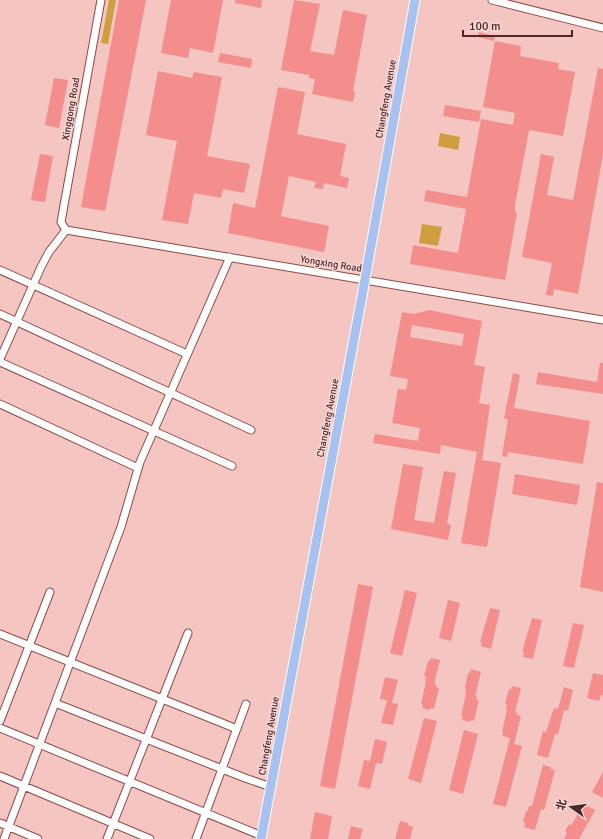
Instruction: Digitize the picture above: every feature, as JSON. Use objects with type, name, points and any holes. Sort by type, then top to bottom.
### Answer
[{"type":"main road","name":"Changfeng Avenue","points":[[262,838],[415,0]]},
{"type":"street","name":"Xinggong Road","points":[[66,230],[61,222],[101,0]]},
{"type":"street","points":[[492,0],[603,28]]},
{"type":"street","name":"Yongxing Road","points":[[66,230],[603,320]]},
{"type":"street","points":[[0,359],[49,252],[66,230]]},
{"type":"street","points":[[4,839],[121,527],[138,468],[230,257]]},
{"type":"street","points":[[0,270],[188,354]]},
{"type":"street","points":[[0,314],[251,430]]},
{"type":"street","points":[[0,362],[232,466]]},
{"type":"street","points":[[0,404],[138,468]]},
{"type":"street","points":[[0,721],[50,592]]},
{"type":"street","points":[[107,839],[188,633]]},
{"type":"street","points":[[0,634],[237,729]]},
{"type":"street","points":[[55,703],[222,769],[271,786]]},
{"type":"street","points":[[196,839],[246,704]]},
{"type":"street","points":[[0,728],[262,838]]},
{"type":"street","points":[[0,776],[150,839]]},
{"type":"street","points":[[0,823],[38,839]]},
{"type":"shaded area","points":[[109,0],[116,0],[108,44],[101,43]]},
{"type":"shaded area","points":[[440,133],[460,137],[458,150],[438,146]]},
{"type":"shaded area","points":[[422,224],[442,227],[438,246],[419,243]]},
{"type":"building","points":[[119,0],[146,0],[105,211],[81,207]]},
{"type":"building","points":[[171,0],[223,0],[213,53],[190,48],[188,58],[161,53]]},
{"type":"building","points":[[235,0],[262,0],[261,8],[235,3]]},
{"type":"building","points":[[294,0],[320,4],[310,51],[334,55],[343,10],[367,15],[353,91],[355,91],[353,102],[312,94],[315,79],[309,78],[309,75],[281,70]]},
{"type":"building","points":[[479,32],[495,36],[494,41],[478,37]]},
{"type":"building","points":[[495,41],[521,46],[520,56],[559,63],[558,69],[575,72],[563,136],[529,130],[515,205],[515,212],[517,213],[505,280],[410,264],[413,245],[458,253],[466,209],[424,201],[426,190],[467,197],[481,119],[513,125],[515,113],[483,107]]},
{"type":"building","points":[[220,53],[252,59],[251,68],[218,62]]},
{"type":"building","points":[[598,68],[603,69],[603,154],[578,294],[554,289],[553,296],[546,295],[552,263],[522,257],[541,154],[554,157],[547,195],[573,200]]},
{"type":"building","points":[[158,71],[192,78],[194,72],[222,77],[207,156],[250,164],[244,193],[223,189],[221,198],[194,193],[188,224],[162,220],[177,141],[146,135]]},
{"type":"building","points":[[54,78],[68,80],[59,128],[45,125]]},
{"type":"building","points":[[278,87],[305,92],[297,134],[346,144],[340,176],[349,178],[347,188],[324,183],[323,189],[314,188],[316,182],[289,176],[281,216],[329,226],[324,252],[228,233],[233,203],[255,208]]},
{"type":"building","points":[[445,105],[481,111],[479,122],[443,116]]},
{"type":"building","points":[[40,154],[53,156],[45,202],[31,200]]},
{"type":"building","points":[[429,310],[482,321],[474,365],[485,367],[479,403],[490,405],[482,460],[501,463],[487,547],[461,543],[477,452],[441,445],[440,454],[373,443],[375,434],[418,441],[420,428],[392,423],[398,389],[406,390],[408,379],[390,376],[402,312],[414,314]],"holes":[[[412,325],[464,334],[462,346],[410,337]]]},
{"type":"building","points":[[600,363],[603,363],[603,394],[536,384],[538,372],[597,382]]},
{"type":"building","points":[[513,373],[520,375],[514,408],[590,421],[583,464],[508,452],[507,457],[502,456],[508,419],[504,419]]},
{"type":"building","points":[[403,464],[423,467],[414,520],[434,523],[444,471],[456,473],[447,524],[451,525],[448,540],[391,529]]},
{"type":"building","points":[[515,474],[580,485],[577,505],[512,494]]},
{"type":"building","points":[[597,482],[603,483],[603,592],[580,587]]},
{"type":"building","points":[[358,584],[373,587],[335,789],[320,786]]},
{"type":"building","points":[[405,590],[417,593],[402,656],[390,653]]},
{"type":"building","points":[[448,600],[460,603],[451,641],[439,638]]},
{"type":"building","points":[[490,608],[500,610],[491,649],[481,646],[482,642],[480,642]]},
{"type":"building","points":[[532,618],[542,620],[533,659],[523,657],[524,652],[522,652]]},
{"type":"building","points":[[573,623],[584,625],[574,668],[563,666]]},
{"type":"building","points":[[431,658],[440,660],[434,684],[436,684],[436,687],[439,688],[434,709],[430,708],[430,710],[422,708],[423,704],[421,704],[426,682],[426,676],[424,676],[428,661],[430,661]]},
{"type":"building","points":[[471,669],[481,672],[475,696],[477,696],[476,699],[479,700],[474,721],[471,720],[470,722],[462,720],[463,716],[461,716],[466,694],[465,687],[468,673],[470,673]]},
{"type":"building","points":[[593,673],[603,675],[603,695],[601,695],[599,701],[587,698]]},
{"type":"building","points":[[385,677],[398,680],[392,703],[398,704],[393,725],[381,723],[387,700],[380,699]]},
{"type":"building","points":[[512,686],[521,688],[515,712],[517,715],[521,716],[514,744],[522,746],[506,807],[493,804],[510,738],[503,736],[502,732],[507,710],[507,704],[505,704],[509,689],[511,690]]},
{"type":"building","points":[[564,687],[573,690],[568,711],[564,710],[558,734],[555,734],[548,758],[537,755],[543,731],[546,732],[554,708],[558,709]]},
{"type":"building","points":[[424,718],[437,721],[421,783],[408,779]]},
{"type":"building","points":[[464,730],[478,734],[463,794],[449,790]]},
{"type":"building","points":[[375,739],[387,742],[382,764],[376,763],[370,789],[358,786],[364,760],[370,761]]},
{"type":"building","points":[[543,765],[551,767],[550,769],[555,770],[544,810],[541,809],[535,830],[524,827],[525,823],[523,822],[526,811],[528,811],[529,806],[532,806]]},
{"type":"building","points":[[603,772],[603,798],[592,792]]},
{"type":"building","points":[[583,804],[595,810],[579,839],[564,839],[567,833],[565,831],[569,824],[571,826],[577,815],[575,813]]},
{"type":"building","points":[[315,812],[332,816],[328,839],[310,839]]},
{"type":"building","points":[[400,821],[408,823],[408,825],[413,827],[410,839],[395,839]]},
{"type":"building","points":[[351,826],[363,829],[360,839],[348,839]]}]
